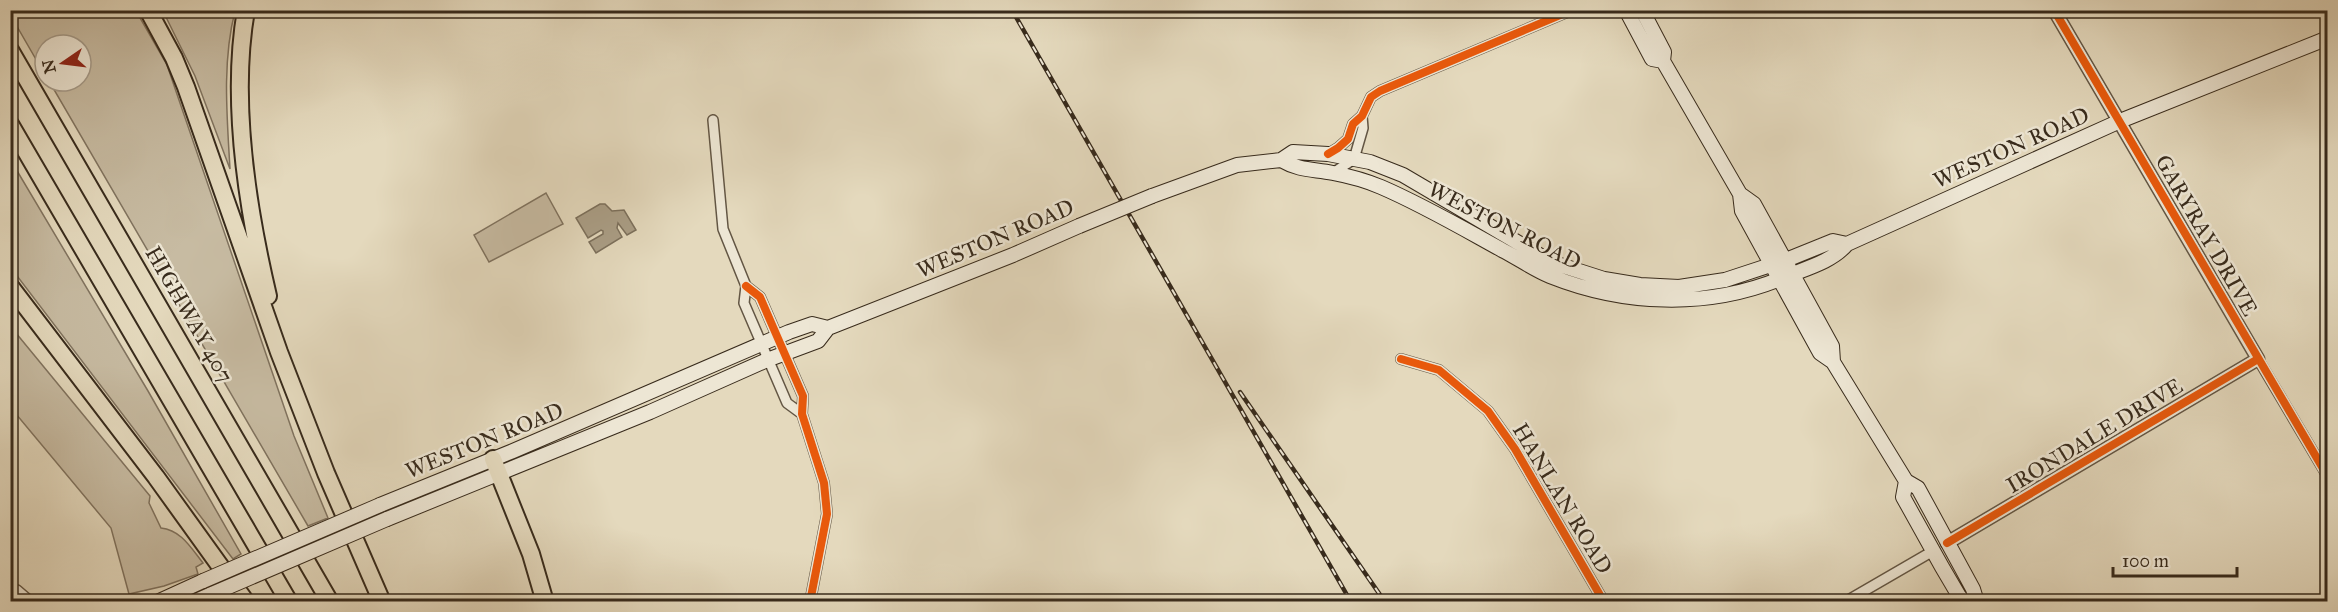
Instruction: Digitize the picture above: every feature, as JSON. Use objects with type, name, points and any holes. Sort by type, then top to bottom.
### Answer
[{"type":"highway","points":[[148,10],[174,58],[186,87],[293,390],[338,503],[382,602]]},
{"type":"highway","points":[[246,10],[240,79],[246,170],[265,280],[293,390]]},
{"type":"highway","name":"HIGHWAY 407","points":[[10,50],[330,602]]},
{"type":"highway","points":[[10,124],[289,602]]},
{"type":"highway","points":[[10,286],[156,477],[246,602]]},
{"type":"highway","points":[[10,303],[97,400]]},
{"type":"highway","points":[[496,466],[531,554],[545,602]]},
{"type":"main road","points":[[1626,10],[1652,59],[1664,61]]},
{"type":"main road","points":[[1641,10],[1664,52],[1664,61],[1740,194],[1742,211],[1820,353],[1833,362],[1906,481],[1918,488],[1973,589],[1977,602]]},
{"type":"main road","name":"WESTON ROAD","points":[[1281,160],[1295,168],[1332,173],[1379,186],[1427,209],[1548,275],[1602,293],[1646,300],[1698,299],[1735,293],[1780,279],[1838,255],[1848,244],[2120,121],[2328,38]]},
{"type":"main road","name":"WESTON ROAD","points":[[157,602],[380,505],[650,412],[818,340],[828,328],[1013,255],[1152,196],[1237,165],[1281,160],[1293,152],[1328,154],[1354,159],[1403,175],[1551,262],[1604,279],[1640,285],[1679,287],[1725,279],[1773,265],[1833,241],[1848,244]]},
{"type":"main road","points":[[1740,194],[1754,204],[1786,260],[1832,346],[1833,362]]},
{"type":"main road","name":"WESTON ROAD","points":[[194,602],[387,519],[760,344],[812,324],[828,328]]},
{"type":"main road","points":[[1906,481],[1903,497],[1959,596],[1965,602]]},
{"type":"main road","points":[[1934,551],[1947,543]]},
{"type":"street","points":[[1328,154],[1348,139],[1353,124],[1362,116],[1371,97],[1380,91],[1572,10]]},
{"type":"street","name":"GARYRAY DRIVE","points":[[2054,10],[2328,477]]},
{"type":"street","points":[[1332,173],[1354,159],[1363,128],[1362,116]]},
{"type":"street","points":[[713,120],[723,229],[746,286],[744,303],[787,403],[801,414]]},
{"type":"street","points":[[746,286],[760,297],[803,396],[801,414],[824,483],[826,514],[810,602]]},
{"type":"street","name":"HANLAN ROAD","points":[[1401,359],[1439,370],[1488,411],[1515,449],[1604,602]]},
{"type":"street","name":"IRONDALE DRIVE","points":[[1947,543],[2258,359]]},
{"type":"street","points":[[1845,602],[1934,551]]},
{"type":"street","points":[[10,588],[17,590],[31,602]]},
{"type":"shaded area","points":[[10,11],[136,11],[167,65],[294,436],[328,518],[308,526],[56,93],[93,93],[93,33],[33,33],[33,54]]},
{"type":"shaded area","points":[[163,11],[235,11],[227,69],[230,169],[195,76]]},
{"type":"shaded area","points":[[10,159],[148,391],[241,554],[233,559],[11,268]]},
{"type":"shaded area","points":[[546,193],[563,224],[489,262],[474,235]]},
{"type":"shaded area","points":[[600,204],[605,204],[612,211],[624,210],[636,230],[627,235],[618,223],[617,228],[622,237],[596,253],[589,242],[603,234],[603,231],[588,238],[576,218]]},
{"type":"shaded area","points":[[11,327],[150,496],[149,503],[161,528],[180,536],[203,563],[196,567],[198,574],[164,586],[129,594],[111,528],[11,408]]},
{"type":"railway","points":[[1012,10],[1351,602]]},
{"type":"railway","points":[[1240,392],[1385,602]]},
{"type":"cycle path","points":[[1328,154],[1348,139],[1353,124],[1362,116],[1371,97],[1380,91],[1572,10]]},
{"type":"cycle path","points":[[2054,10],[2328,477]]},
{"type":"cycle path","points":[[746,286],[760,297],[803,396],[802,414],[824,483],[827,514],[810,602]]},
{"type":"cycle path","points":[[1401,359],[1439,370],[1488,411],[1515,449],[1604,602]]},
{"type":"cycle path","points":[[1947,543],[2258,359]]}]
